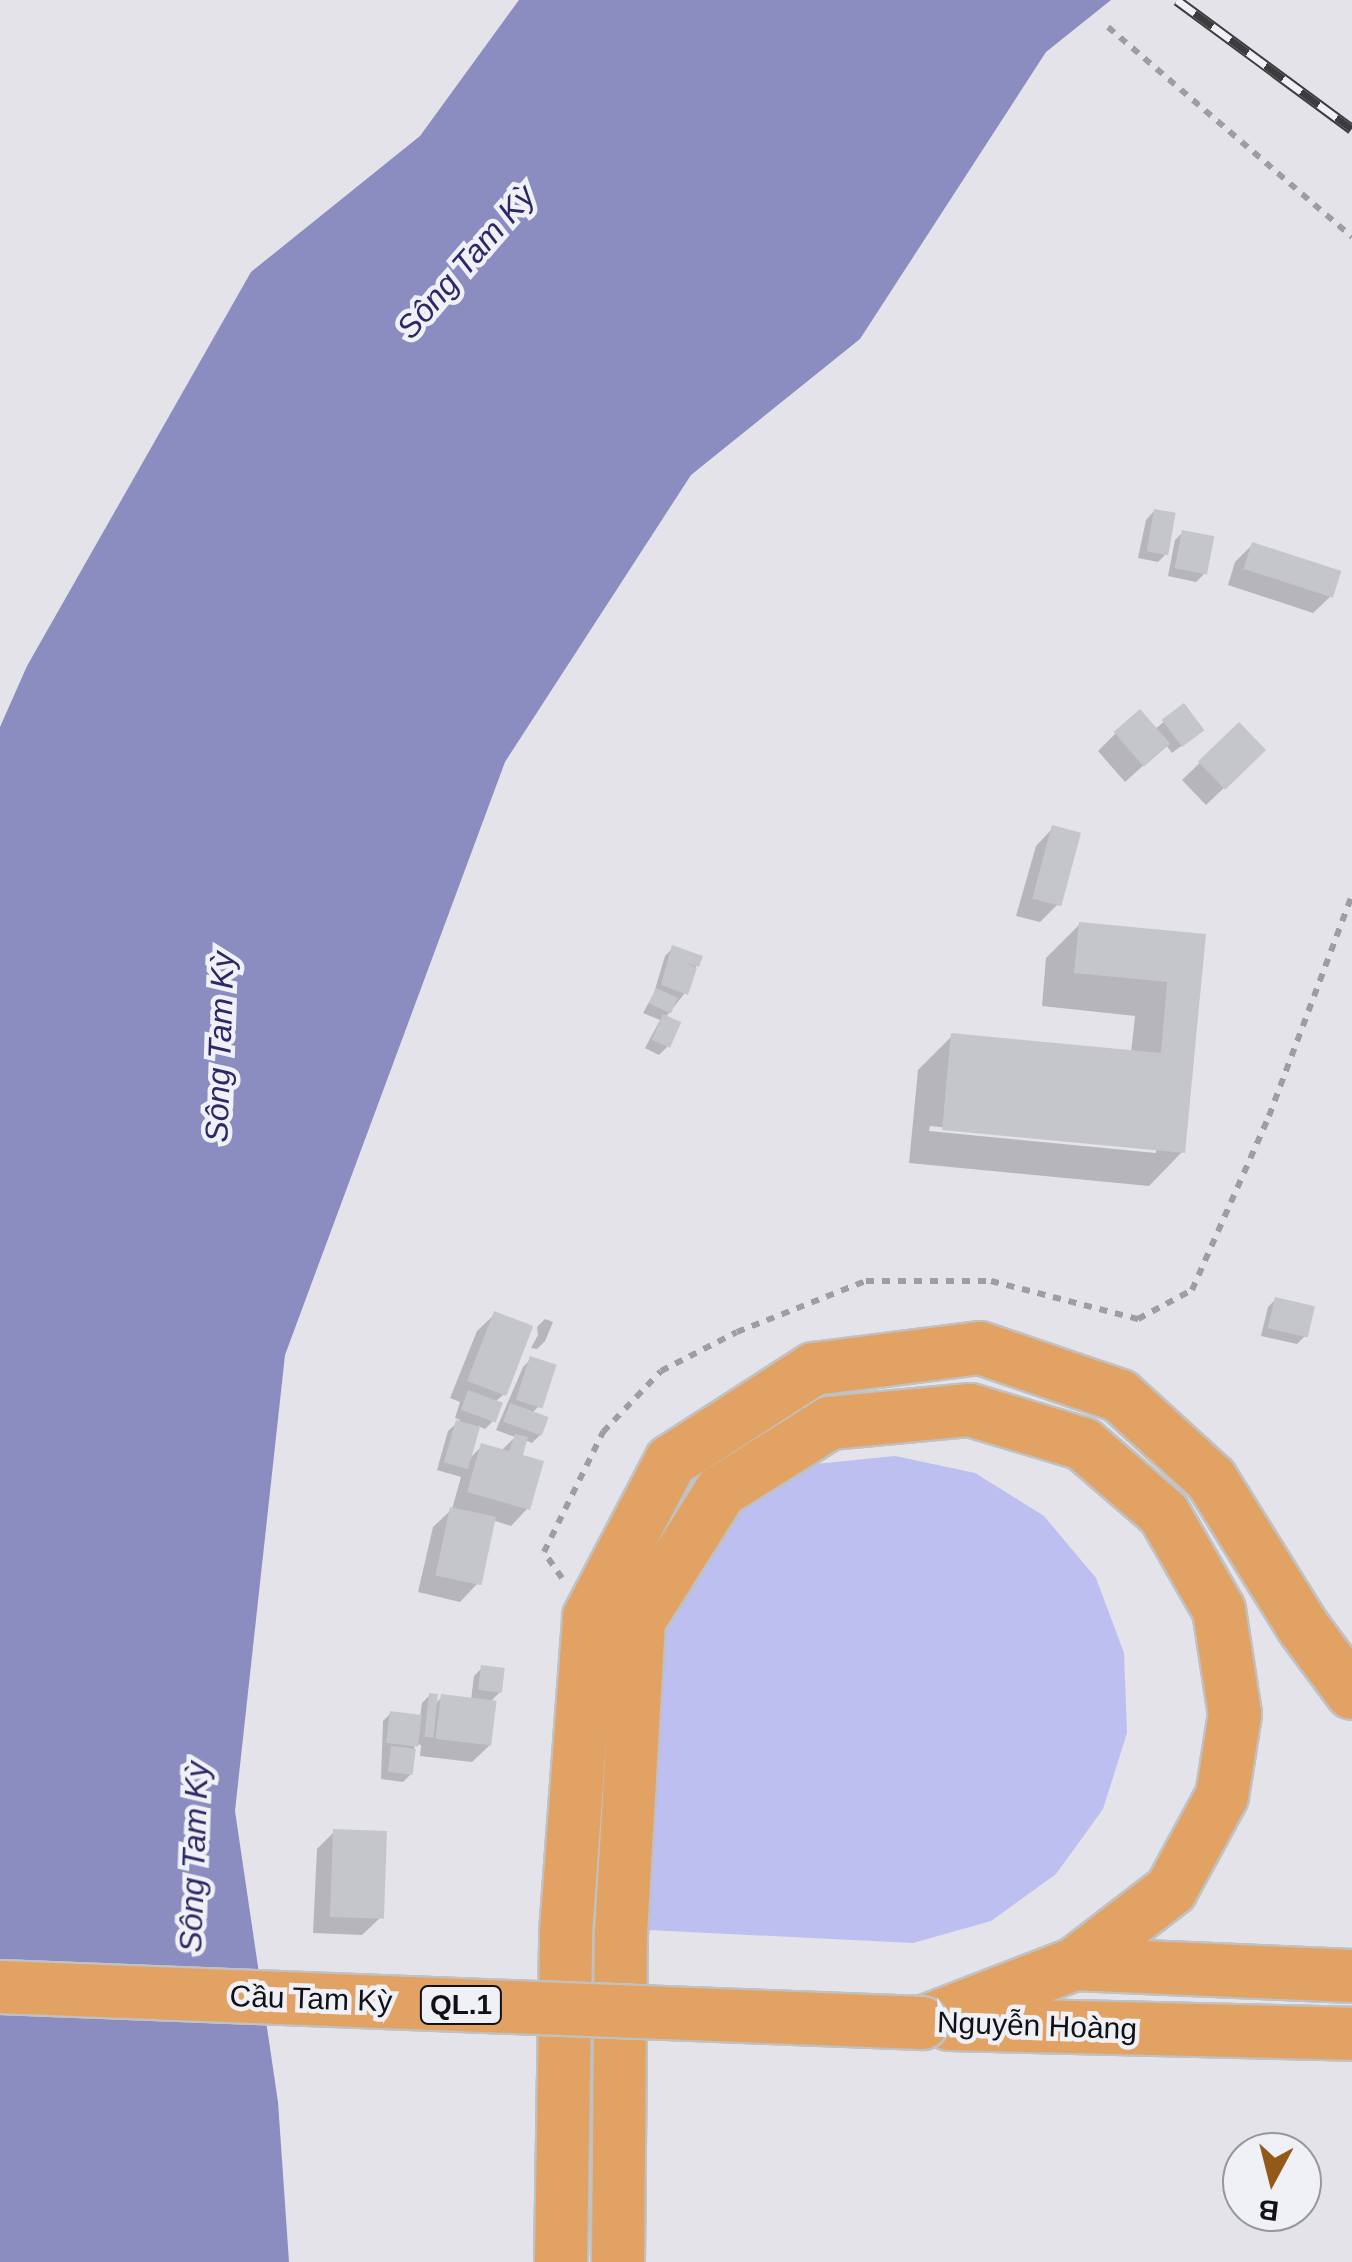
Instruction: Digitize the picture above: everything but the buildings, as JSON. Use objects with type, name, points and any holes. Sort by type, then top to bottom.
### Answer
[{"type":"highway","points":[[561,2262],[566,1932],[588,1617],[671,1461],[814,1369],[980,1348],[1120,1396],[1211,1479],[1303,1627],[1352,1692]]},
{"type":"highway","points":[[618,2262],[621,1934],[638,1621],[722,1490],[830,1423],[970,1410],[1084,1444],[1164,1514],[1220,1610],[1235,1714],[1222,1796],[1170,1890],[1075,1964]]},
{"type":"highway","name":"Nguyễn Hoàng","points":[[922,2023],[1075,1964],[1352,1976]]},
{"type":"highway","name":"Cầu Tam Kỳ","points":[[0,1987],[922,2023]]},
{"type":"highway","name":"Nguyễn Hoàng","points":[[922,2023],[1352,2034]]},
{"type":"path","points":[[1108,27],[1352,237]]},
{"type":"path","points":[[588,1617],[544,1552],[603,1432],[661,1371],[737,1332],[866,1281],[991,1281],[1138,1319],[1192,1290],[1268,1116],[1352,895]]},
{"type":"shaded area","points":[[895,1456],[975,1473],[1044,1516],[1096,1578],[1124,1653],[1127,1733],[1103,1809],[1056,1874],[991,1921],[913,1943],[629,1929],[646,1629],[741,1499],[815,1464]]},
{"type":"water","name":"Sông Tam Kỳ","points":[[519,0],[1111,0],[1046,52],[860,339],[691,475],[505,762],[285,1355],[235,1811],[278,2102],[289,2262],[0,2262],[0,727],[27,666],[251,272],[420,136]]},
{"type":"railway","points":[[1177,0],[1352,129]]}]
